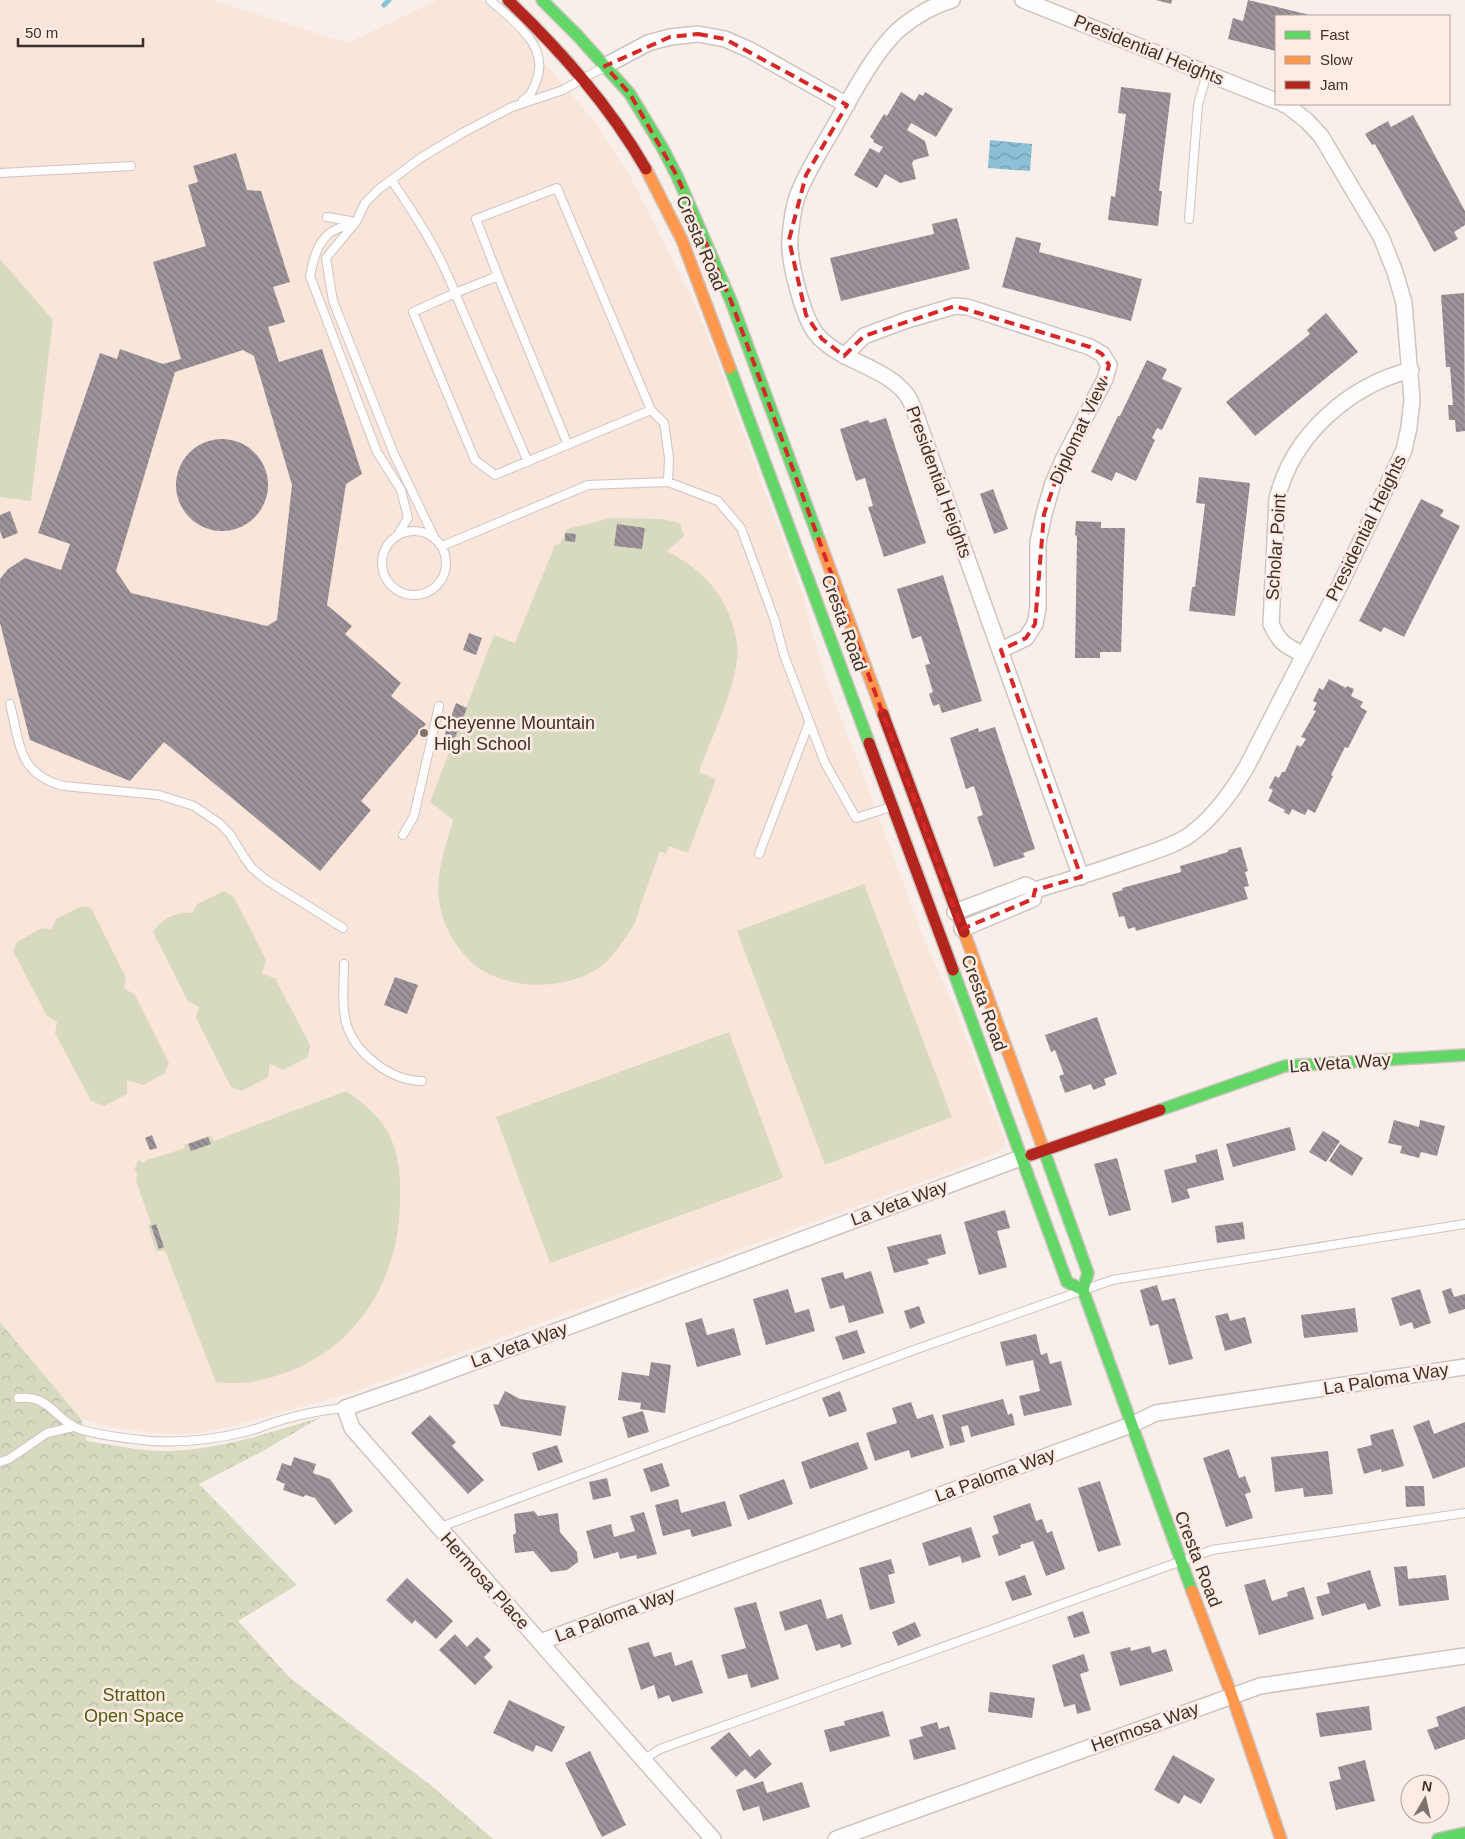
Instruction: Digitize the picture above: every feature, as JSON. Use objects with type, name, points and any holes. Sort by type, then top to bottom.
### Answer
[{"type":"main road","name":"Cresta Road","points":[[508,0],[560,51],[606,107],[663,196],[682,240],[904,802],[956,912],[1088,1273],[1083,1290],[1180,1561],[1232,1696],[1282,1839]]},
{"type":"main road","name":"Cresta Road","points":[[542,0],[630,94],[662,147],[702,232],[731,301],[904,802],[1022,1158],[1067,1282],[1083,1290]]},
{"type":"main road","name":"La Veta Way","points":[[1022,1158],[1285,1066],[1465,1055]]},
{"type":"main road","points":[[1438,1839],[1465,1833]]},
{"type":"street","name":"Presidential Heights","points":[[952,0],[922,12],[901,27],[884,46],[847,105],[806,175],[797,198],[790,240],[791,262],[806,315],[812,328],[822,339],[844,356],[883,375],[896,384],[906,394],[913,407],[1082,877]]},
{"type":"street","name":"Presidential Heights","points":[[1022,0],[1275,101]]},
{"type":"street","points":[[605,66],[648,44],[670,37],[698,34],[724,39],[750,50],[847,105]]},
{"type":"street","name":"Presidential Heights","points":[[956,912],[1026,885],[1036,890],[1082,877],[1162,848],[1190,835],[1214,812],[1235,787],[1247,766],[1340,585],[1404,450],[1412,400],[1411,370],[1404,303],[1395,272],[1381,237],[1321,136],[1307,121],[1286,105]]},
{"type":"street","name":"Diplomat View","points":[[844,356],[864,336],[906,320],[955,306],[967,307],[1090,347],[1102,354],[1109,365],[1106,379],[1053,483],[1044,514],[1038,542],[1038,608],[1035,624],[1026,638],[1001,650]]},
{"type":"street","name":"Scholar Point","points":[[1303,654],[1287,647],[1277,638],[1271,624],[1277,499],[1280,484],[1302,443],[1330,413],[1373,384],[1390,376],[1411,370]]},
{"type":"street","name":"Presidential Heights","points":[[962,929],[1033,899],[1036,890]]},
{"type":"street","name":"La Veta Way","points":[[345,1408],[420,1382],[1022,1158]]},
{"type":"street","points":[[1042,1214],[1064,1207]]},
{"type":"street","name":"La Paloma Way","points":[[540,1642],[1131,1425],[1156,1413],[1465,1367]]},
{"type":"street","name":"Hermosa Place","points":[[345,1408],[352,1428],[713,1839]]},
{"type":"street","name":"Hermosa Way","points":[[836,1839],[1260,1686],[1465,1656]]},
{"type":"lane","points":[[435,539],[394,454],[333,301],[326,258],[356,222],[365,203],[379,189],[422,157],[530,96],[538,76],[538,56],[530,38],[490,0]]},
{"type":"lane","points":[[512,107],[563,90],[605,66]]},
{"type":"lane","points":[[1189,219],[1198,105],[1207,73]]},
{"type":"lane","points":[[0,173],[131,166]]},
{"type":"lane","points":[[392,181],[420,221],[450,278],[528,462]]},
{"type":"lane","points":[[568,445],[476,219],[557,188],[651,410],[664,423],[669,458],[668,482]]},
{"type":"lane","points":[[327,217],[356,222]]},
{"type":"lane","points":[[356,222],[330,233],[320,244],[313,260],[310,276],[377,452],[401,490],[408,518],[397,536]]},
{"type":"lane","points":[[498,276],[413,312],[475,460],[495,476],[651,410]]},
{"type":"lane","points":[[442,546],[588,485],[668,482],[718,501],[741,528],[809,723],[825,763],[856,818],[904,802]]},
{"type":"lane","points":[[416,531],[426,533],[435,539],[442,546],[446,556],[446,568],[439,582],[427,593],[416,595],[405,594],[395,589],[383,572],[384,552],[389,543],[397,536],[406,532],[416,531]]},
{"type":"lane","points":[[10,704],[25,761],[40,778],[64,786],[159,795],[194,806],[219,823],[230,834],[248,862],[265,879],[343,928]]},
{"type":"lane","points":[[403,835],[414,816],[439,706]]},
{"type":"lane","points":[[759,854],[809,723]]},
{"type":"lane","points":[[344,964],[345,1011],[347,1026],[354,1040],[364,1052],[384,1069],[412,1081],[422,1081]]},
{"type":"lane","points":[[438,1528],[914,1350],[1112,1280],[1465,1224]]},
{"type":"lane","points":[[18,1398],[27,1397],[39,1400],[50,1406],[73,1427]]},
{"type":"lane","points":[[0,1462],[47,1433],[73,1427],[125,1438],[181,1442],[251,1431],[281,1420],[319,1411],[345,1408]]},
{"type":"lane","points":[[643,1760],[660,1749],[1212,1550],[1465,1513]]},
{"type":"highlighted area","points":[[698,34],[725,39],[847,105],[806,175],[789,240],[806,315],[822,339],[844,356],[864,336],[955,306],[1090,347],[1102,354],[1109,365],[1105,379],[1063,460],[1044,514],[1035,624],[1026,638],[1001,650],[1081,877],[1035,890],[1033,899],[962,929],[731,301],[677,176],[630,94],[605,66],[670,37]]},
{"type":"shaded area","name":"Cheyenne Mountain High School","points":[[0,0],[212,0],[348,43],[438,0],[482,0],[526,41],[595,122],[630,176],[692,298],[714,352],[803,595],[826,679],[925,942],[956,1011],[1005,1142],[1000,1151],[954,1170],[351,1393],[232,1426],[198,1433],[167,1434],[128,1430],[81,1419],[0,1322]]},
{"type":"green space","points":[[0,259],[53,320],[31,501],[0,497]]},
{"type":"green space","points":[[611,518],[662,519],[680,523],[684,536],[667,551],[689,565],[708,581],[723,601],[729,613],[736,638],[738,656],[735,673],[699,772],[716,779],[688,853],[669,846],[666,854],[660,851],[634,923],[611,957],[599,968],[584,976],[567,981],[550,984],[514,982],[498,978],[475,965],[455,943],[445,924],[440,906],[438,884],[441,863],[453,820],[430,802],[494,635],[515,643],[555,545],[560,544],[567,529]]},
{"type":"green space","points":[[864,884],[952,1117],[825,1165],[737,931]]},
{"type":"green space","points":[[224,891],[234,897],[266,960],[262,974],[275,978],[310,1045],[308,1057],[283,1070],[270,1064],[268,1077],[242,1091],[231,1087],[196,1018],[199,1007],[188,1001],[153,932],[160,923],[170,917],[181,913],[192,913],[197,904]]},
{"type":"green space","points":[[82,906],[91,908],[126,978],[124,988],[135,995],[169,1063],[164,1074],[143,1085],[127,1080],[127,1094],[104,1106],[91,1101],[55,1033],[57,1022],[47,1016],[13,951],[17,942],[42,928],[51,930],[56,919]]},
{"type":"green space","points":[[729,1032],[783,1178],[550,1263],[496,1117]]},
{"type":"green space","points":[[346,1091],[362,1102],[384,1126],[391,1138],[399,1167],[400,1203],[398,1232],[391,1260],[381,1286],[367,1310],[349,1332],[328,1350],[304,1365],[276,1376],[253,1382],[216,1382],[165,1251],[156,1251],[148,1225],[151,1223],[136,1181],[137,1172],[134,1170],[138,1160],[144,1163],[147,1160],[185,1148],[184,1145],[211,1135],[214,1141]]},
{"type":"green space","name":"Stratton Open Space","points":[[0,1322],[81,1419],[87,1441],[150,1450],[190,1450],[247,1439],[321,1417],[263,1451],[199,1484],[297,1585],[238,1621],[290,1678],[433,1787],[493,1839],[0,1839]]},
{"type":"water","points":[[990,140],[1032,144],[1030,171],[988,168]]},
{"type":"building","points":[[1156,0],[1172,0],[1171,4]]},
{"type":"building","points":[[1248,0],[1310,15],[1275,15],[1275,51],[1228,39],[1233,18],[1243,21]]},
{"type":"building","points":[[1121,87],[1171,93],[1159,191],[1162,191],[1158,226],[1108,220],[1111,196],[1115,197],[1126,114],[1118,113]]},
{"type":"building","points":[[901,92],[915,101],[919,94],[923,96],[925,92],[953,109],[936,137],[911,123],[907,130],[925,141],[929,156],[914,160],[912,163],[916,179],[900,183],[885,174],[877,188],[854,175],[870,148],[879,153],[883,147],[873,142],[874,140],[870,137],[884,114],[887,116]]},
{"type":"building","points":[[1413,115],[1465,211],[1465,225],[1454,232],[1458,239],[1434,252],[1375,144],[1372,145],[1365,134],[1388,121],[1391,127]]},
{"type":"building","points":[[236,153],[247,190],[261,191],[290,282],[273,287],[285,322],[268,327],[279,362],[322,349],[362,474],[346,484],[327,605],[352,626],[345,634],[401,683],[391,696],[426,724],[361,801],[371,810],[320,871],[164,742],[130,781],[30,740],[0,623],[0,579],[8,569],[25,558],[61,570],[70,544],[38,533],[100,353],[117,359],[120,349],[163,364],[181,359],[153,262],[206,246],[188,185],[198,182],[193,166]],"holes":[[[243,350],[254,356],[292,485],[277,620],[267,626],[131,593],[116,571],[175,372]]]},
{"type":"building","points":[[957,218],[970,269],[841,301],[830,258],[934,234],[932,224]]},
{"type":"building","points":[[1016,237],[1041,243],[1039,252],[1142,279],[1131,321],[1002,287]]},
{"type":"building","points":[[1464,293],[1465,431],[1456,432],[1455,420],[1449,420],[1448,405],[1453,405],[1450,367],[1446,367],[1441,295]]},
{"type":"building","points":[[1326,313],[1358,352],[1255,436],[1226,402],[1310,334],[1307,330]]},
{"type":"building","points":[[1147,360],[1167,369],[1162,379],[1182,388],[1162,430],[1157,428],[1152,438],[1155,440],[1136,481],[1116,472],[1112,481],[1091,472]]},
{"type":"building","points":[[886,418],[926,543],[884,557],[868,507],[873,506],[865,478],[856,481],[840,429],[868,420],[870,423]]},
{"type":"building","points":[[222,439],[240,443],[255,452],[264,467],[268,485],[264,503],[255,518],[240,527],[222,531],[204,527],[189,518],[180,503],[176,485],[180,467],[189,452],[204,443]]},
{"type":"building","points":[[1199,477],[1250,483],[1235,616],[1189,611],[1192,587],[1195,587],[1205,504],[1196,503]]},
{"type":"building","points":[[993,489],[1008,529],[994,534],[980,494]]},
{"type":"building","points":[[1421,499],[1444,510],[1440,516],[1460,526],[1404,637],[1384,627],[1381,632],[1359,621]]},
{"type":"building","points":[[10,511],[18,533],[3,539],[0,531],[0,515]]},
{"type":"building","points":[[1076,521],[1101,522],[1101,528],[1125,528],[1121,652],[1100,652],[1100,658],[1075,658]]},
{"type":"building","points":[[617,524],[645,528],[642,549],[614,546]]},
{"type":"building","points":[[565,533],[576,534],[575,542],[565,541]]},
{"type":"building","points":[[943,575],[982,701],[942,713],[939,704],[933,706],[929,694],[933,692],[925,665],[930,664],[921,636],[912,639],[897,589]]},
{"type":"building","points":[[469,633],[482,638],[476,655],[463,650]]},
{"type":"building","points":[[1329,679],[1346,688],[1347,686],[1354,689],[1351,696],[1363,702],[1360,707],[1367,711],[1348,748],[1345,747],[1315,813],[1308,809],[1305,815],[1292,809],[1289,815],[1284,812],[1285,810],[1268,801],[1273,790],[1269,788],[1275,776],[1279,778],[1282,772],[1285,772],[1297,745],[1301,747],[1306,739],[1301,737],[1316,711],[1313,710],[1317,703],[1313,701],[1319,688],[1323,690]]},
{"type":"building","points":[[456,703],[467,708],[454,740],[444,736]]},
{"type":"building","points":[[995,727],[1035,849],[1023,853],[1025,857],[994,867],[977,817],[983,815],[974,786],[966,789],[950,738],[978,728],[979,732]]},
{"type":"building","points":[[1241,847],[1248,871],[1245,872],[1249,886],[1244,887],[1248,899],[1136,931],[1135,927],[1128,929],[1124,916],[1119,917],[1112,893],[1123,890],[1122,888],[1181,872],[1180,866]]},
{"type":"building","points":[[395,977],[418,985],[407,1014],[384,1005]]},
{"type":"building","points":[[1097,1017],[1117,1074],[1104,1079],[1106,1085],[1093,1090],[1091,1084],[1065,1093],[1059,1076],[1064,1074],[1055,1050],[1051,1052],[1045,1035]]},
{"type":"building","points":[[1394,1120],[1419,1127],[1420,1120],[1445,1126],[1437,1156],[1421,1152],[1419,1158],[1400,1153],[1402,1146],[1388,1143]]},
{"type":"building","points":[[1290,1127],[1296,1150],[1233,1167],[1226,1144]]},
{"type":"building","points":[[1323,1131],[1340,1141],[1326,1162],[1309,1152]]},
{"type":"building","points":[[152,1135],[157,1148],[150,1150],[145,1138]]},
{"type":"building","points":[[208,1137],[211,1144],[191,1151],[188,1144]]},
{"type":"building","points":[[1340,1144],[1363,1158],[1352,1176],[1329,1161]]},
{"type":"building","points":[[1217,1149],[1224,1180],[1187,1189],[1190,1198],[1172,1203],[1164,1170],[1197,1162],[1195,1155]]},
{"type":"building","points":[[1117,1158],[1131,1210],[1109,1216],[1094,1164]]},
{"type":"building","points":[[1005,1210],[1010,1228],[997,1231],[1007,1267],[979,1275],[964,1222]]},
{"type":"building","points":[[1243,1222],[1245,1239],[1217,1243],[1215,1226]]},
{"type":"building","points":[[156,1224],[164,1247],[159,1249],[151,1226]]},
{"type":"building","points":[[941,1234],[946,1254],[927,1259],[929,1264],[894,1273],[887,1247]]},
{"type":"building","points":[[871,1271],[884,1313],[849,1323],[844,1305],[830,1309],[821,1278],[843,1272],[845,1279]]},
{"type":"building","points":[[1157,1285],[1162,1301],[1175,1298],[1193,1359],[1169,1365],[1158,1324],[1150,1326],[1140,1290]]},
{"type":"building","points":[[1451,1288],[1454,1297],[1465,1294],[1465,1309],[1449,1314],[1442,1291]]},
{"type":"building","points":[[788,1289],[795,1313],[809,1309],[815,1331],[766,1345],[753,1299]]},
{"type":"building","points":[[1420,1289],[1431,1323],[1414,1329],[1412,1322],[1400,1326],[1391,1298]]},
{"type":"building","points":[[919,1306],[925,1323],[910,1329],[904,1311]]},
{"type":"building","points":[[1355,1308],[1358,1332],[1304,1338],[1301,1315]]},
{"type":"building","points":[[1228,1313],[1230,1321],[1245,1317],[1252,1343],[1225,1351],[1215,1316]]},
{"type":"building","points":[[702,1318],[707,1335],[734,1328],[741,1355],[697,1367],[685,1323]]},
{"type":"building","points":[[857,1330],[865,1353],[843,1360],[835,1337]]},
{"type":"building","points":[[1036,1334],[1041,1355],[1047,1353],[1050,1364],[1061,1361],[1072,1405],[1024,1416],[1019,1396],[1040,1391],[1033,1360],[1006,1366],[1000,1342]]},
{"type":"building","points":[[651,1362],[671,1365],[665,1413],[640,1409],[641,1403],[618,1400],[622,1372],[649,1376]]},
{"type":"building","points":[[505,1391],[520,1399],[566,1406],[561,1436],[501,1426],[493,1404],[498,1405]]},
{"type":"building","points":[[840,1391],[847,1411],[829,1417],[822,1398]]},
{"type":"building","points":[[1003,1399],[1008,1415],[1012,1413],[1015,1425],[971,1437],[968,1425],[961,1427],[965,1442],[950,1446],[942,1415]]},
{"type":"building","points":[[911,1402],[917,1419],[933,1414],[944,1448],[911,1458],[909,1450],[875,1461],[866,1433],[897,1423],[892,1408]]},
{"type":"building","points":[[643,1411],[649,1432],[628,1438],[622,1417]]},
{"type":"building","points":[[430,1415],[456,1442],[452,1446],[484,1480],[468,1494],[411,1433]]},
{"type":"building","points":[[1429,1420],[1434,1434],[1465,1422],[1465,1467],[1433,1479],[1413,1426]]},
{"type":"building","points":[[1393,1429],[1404,1466],[1382,1472],[1381,1469],[1364,1474],[1357,1449],[1372,1445],[1370,1435]]},
{"type":"building","points":[[858,1442],[868,1469],[810,1489],[801,1462]]},
{"type":"building","points":[[557,1445],[563,1462],[538,1471],[532,1453]]},
{"type":"building","points":[[1229,1449],[1239,1478],[1245,1476],[1251,1492],[1245,1494],[1253,1518],[1226,1527],[1203,1458]]},
{"type":"building","points":[[1328,1451],[1333,1494],[1304,1497],[1303,1488],[1275,1492],[1271,1457]]},
{"type":"building","points":[[294,1457],[316,1464],[313,1473],[330,1479],[353,1511],[335,1525],[315,1498],[306,1495],[303,1497],[283,1490],[285,1484],[276,1480],[282,1463],[291,1466]]},
{"type":"building","points":[[662,1463],[670,1486],[651,1492],[643,1469]]},
{"type":"building","points":[[607,1478],[611,1496],[593,1500],[589,1482]]},
{"type":"building","points":[[784,1479],[793,1504],[748,1520],[739,1495]]},
{"type":"building","points":[[1100,1481],[1121,1545],[1098,1552],[1078,1488]]},
{"type":"building","points":[[1405,1486],[1424,1486],[1425,1506],[1406,1507]]},
{"type":"building","points":[[678,1499],[681,1513],[725,1501],[732,1526],[692,1537],[690,1529],[663,1536],[655,1505]]},
{"type":"building","points":[[1030,1503],[1036,1521],[1042,1519],[1047,1533],[1052,1531],[1065,1569],[1046,1576],[1033,1541],[1020,1545],[1021,1548],[999,1556],[992,1536],[999,1533],[993,1516]]},
{"type":"building","points":[[534,1511],[538,1516],[558,1513],[560,1532],[577,1552],[578,1562],[567,1570],[551,1572],[533,1551],[515,1553],[513,1535],[516,1533],[514,1514]]},
{"type":"building","points":[[644,1512],[657,1554],[637,1559],[636,1555],[620,1559],[618,1552],[594,1559],[586,1531],[611,1524],[614,1537],[635,1531],[630,1516]]},
{"type":"building","points":[[971,1527],[981,1557],[962,1563],[960,1556],[929,1566],[922,1543]]},
{"type":"building","points":[[891,1559],[895,1573],[888,1575],[895,1603],[870,1610],[859,1568]]},
{"type":"building","points":[[1407,1566],[1408,1579],[1446,1575],[1449,1600],[1399,1606],[1394,1567]]},
{"type":"building","points":[[1370,1570],[1381,1606],[1368,1610],[1365,1603],[1322,1616],[1316,1597],[1330,1593],[1327,1583]]},
{"type":"building","points":[[1025,1575],[1032,1595],[1012,1601],[1005,1582]]},
{"type":"building","points":[[407,1578],[453,1621],[436,1639],[415,1620],[412,1624],[386,1600]]},
{"type":"building","points":[[1265,1579],[1272,1601],[1288,1596],[1287,1592],[1304,1587],[1314,1619],[1259,1635],[1244,1585]]},
{"type":"building","points":[[821,1599],[827,1619],[842,1614],[852,1644],[841,1648],[840,1644],[816,1651],[807,1624],[785,1631],[779,1612]]},
{"type":"building","points":[[756,1602],[779,1679],[751,1688],[747,1674],[728,1679],[721,1655],[746,1648],[734,1608]]},
{"type":"building","points":[[1083,1611],[1090,1633],[1074,1638],[1067,1617]]},
{"type":"building","points":[[915,1622],[921,1636],[898,1646],[892,1632]]},
{"type":"building","points":[[455,1634],[467,1647],[477,1637],[491,1650],[484,1657],[493,1667],[475,1685],[439,1650]]},
{"type":"building","points":[[649,1642],[654,1657],[671,1652],[675,1666],[692,1660],[703,1693],[672,1702],[669,1695],[658,1699],[654,1685],[641,1690],[628,1648]]},
{"type":"building","points":[[1150,1646],[1152,1653],[1166,1649],[1173,1671],[1120,1686],[1110,1652],[1130,1647],[1131,1651]]},
{"type":"building","points":[[1084,1654],[1089,1671],[1080,1674],[1091,1710],[1077,1714],[1075,1704],[1064,1707],[1052,1665]]},
{"type":"building","points":[[990,1692],[1035,1698],[1032,1718],[988,1712]]},
{"type":"building","points":[[509,1700],[565,1727],[552,1752],[536,1745],[533,1752],[493,1733]]},
{"type":"building","points":[[1369,1706],[1372,1730],[1320,1737],[1316,1713]]},
{"type":"building","points":[[1465,1706],[1465,1739],[1435,1750],[1427,1730],[1439,1726],[1436,1717]]},
{"type":"building","points":[[883,1711],[890,1736],[830,1752],[824,1730],[845,1725],[844,1721]]},
{"type":"building","points":[[937,1722],[939,1729],[949,1726],[956,1749],[914,1760],[909,1740],[923,1736],[920,1727]]},
{"type":"building","points":[[729,1732],[750,1757],[759,1749],[772,1764],[755,1779],[745,1769],[736,1777],[710,1748]]},
{"type":"building","points":[[590,1751],[626,1825],[602,1837],[565,1763]]},
{"type":"building","points":[[1173,1755],[1215,1779],[1201,1804],[1184,1795],[1179,1804],[1154,1790]]},
{"type":"building","points":[[1365,1760],[1375,1801],[1336,1810],[1329,1782],[1341,1779],[1338,1767]]},
{"type":"building","points":[[763,1781],[767,1793],[802,1782],[810,1807],[763,1821],[759,1806],[743,1811],[736,1790]]},
{"type":"waterway","points":[[384,5],[389,0]]},
{"type":"traffic: fast","points":[[542,0],[577,35],[630,94],[677,176],[731,301],[820,542]]},
{"type":"traffic: fast","points":[[730,368],[869,743]]},
{"type":"traffic: fast","points":[[953,970],[1067,1282],[1083,1290]]},
{"type":"traffic: fast","points":[[1160,1110],[1285,1066],[1465,1055]]},
{"type":"traffic: fast","points":[[1042,1145],[1088,1273],[1083,1290],[1192,1591]]},
{"type":"traffic: fast","points":[[1438,1839],[1465,1833]]},
{"type":"traffic: slow","points":[[646,169],[682,240],[730,368]]},
{"type":"traffic: slow","points":[[820,542],[883,714]]},
{"type":"traffic: slow","points":[[964,932],[1042,1145]]},
{"type":"traffic: slow","points":[[1192,1591],[1232,1696],[1281,1839]]},
{"type":"traffic: jam","points":[[508,0],[547,39],[583,80],[632,145],[646,169]]},
{"type":"traffic: jam","points":[[883,714],[964,932]]},
{"type":"traffic: jam","points":[[869,743],[953,970]]},
{"type":"traffic: jam","points":[[1031,1155],[1160,1110]]},
{"type":"place","name":"Cheyenne Mountain High School","points":[[424,733]]}]
